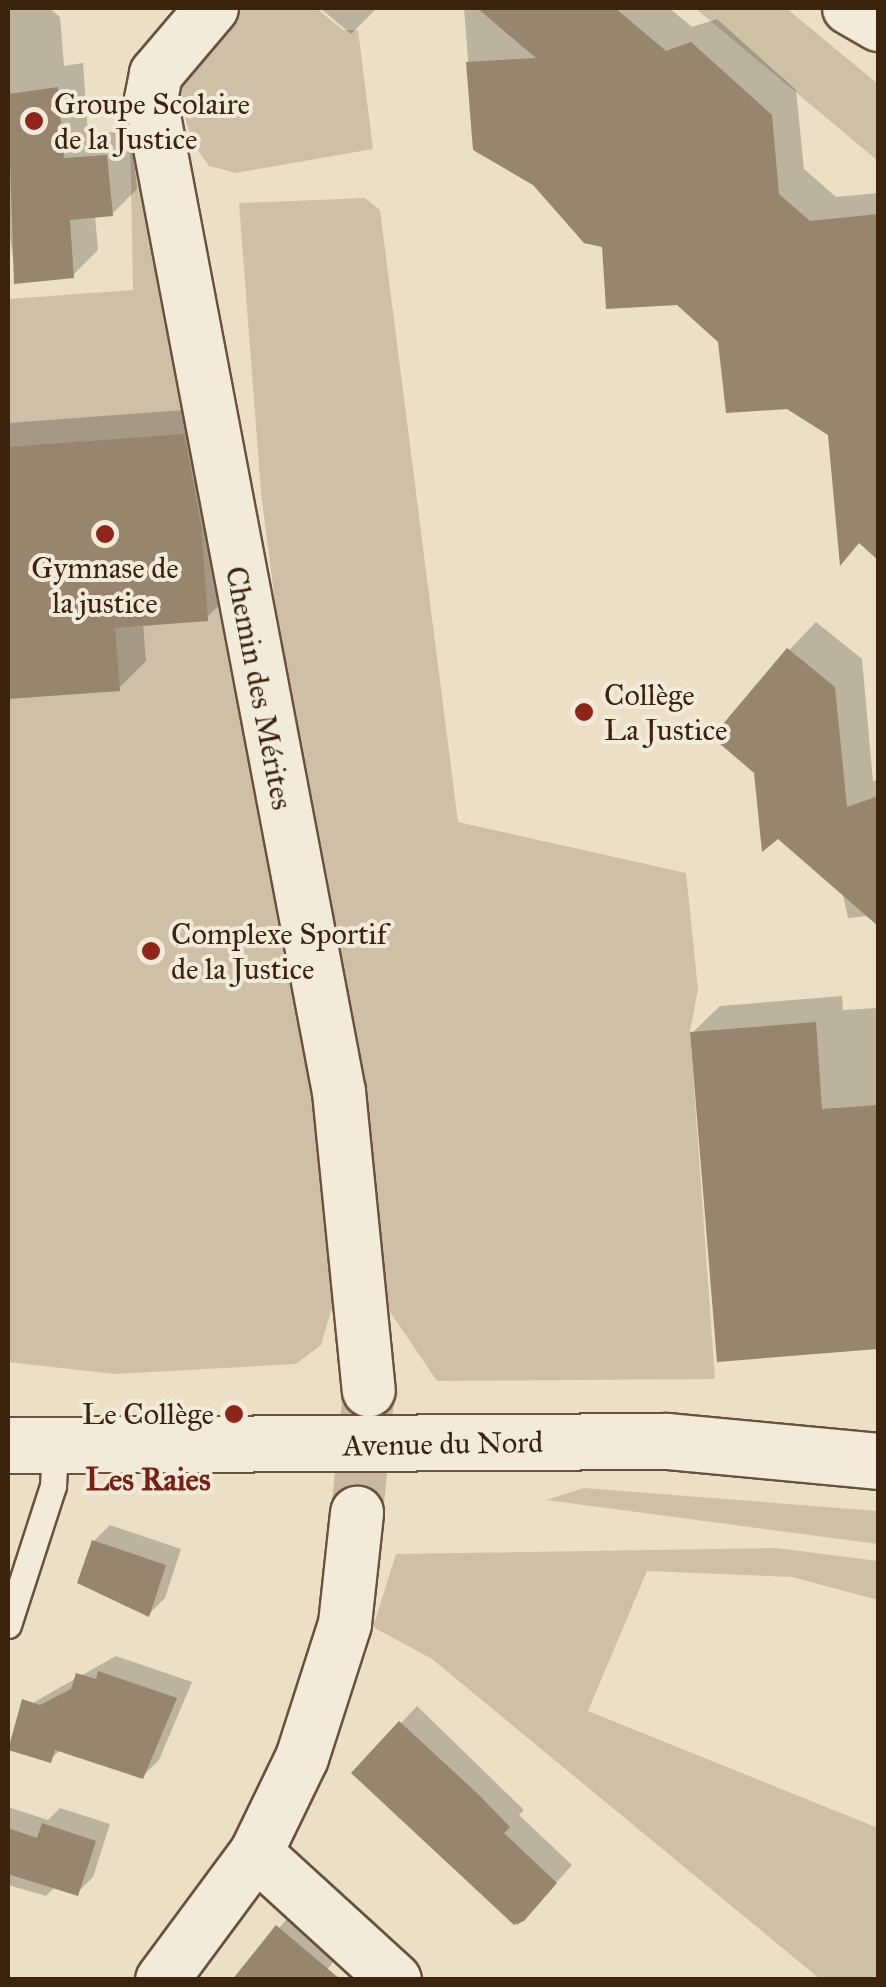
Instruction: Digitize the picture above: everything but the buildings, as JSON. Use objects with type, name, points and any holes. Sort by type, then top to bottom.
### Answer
[{"type":"street","name":"Chemin des Mérites","points":[[212,8],[156,74],[151,100],[340,1092],[369,1390]]},
{"type":"street","points":[[848,8],[878,25]]},
{"type":"street","name":"Avenue du Nord","points":[[31,1446],[667,1441],[878,1461]]},
{"type":"street","points":[[162,1980],[256,1853],[302,1758],[345,1624],[357,1529]]},
{"type":"street","points":[[256,1853],[395,1980]]},
{"type":"lane","points":[[8,1625],[53,1486],[31,1446]]},
{"type":"shaded area","points":[[235,8],[316,8],[343,30],[358,30],[373,149],[236,173],[209,166],[192,142],[174,80]]},
{"type":"shaded area","points":[[695,8],[786,8],[878,84],[878,161]]},
{"type":"shaded area","name":"Complexe Sportif de la Justice","points":[[130,132],[314,1042],[333,1304],[321,1345],[296,1364],[115,1374],[8,1362],[8,299],[133,290]]},
{"type":"shaded area","points":[[365,198],[380,210],[458,822],[686,873],[698,989],[690,1032],[715,1379],[437,1381],[382,1300],[317,932],[261,492],[239,203]]},
{"type":"shaded area","points":[[584,1488],[878,1511],[878,1544],[546,1500]]},
{"type":"shaded area","points":[[776,1548],[878,1561],[878,1600],[792,1577],[647,1571],[588,1711],[878,1828],[878,1979],[820,1979],[432,1659],[373,1627],[396,1554]]},
{"type":"tunnel","points":[[357,1513],[368,1400]]},
{"type":"place","name":"Groupe Scolaire de la Justice","points":[[34,121]]},
{"type":"place","name":"Gymnase de la justice","points":[[105,534]]},
{"type":"place","name":"Collège La Justice","points":[[584,712]]},
{"type":"place","name":"Complexe Sportif de la Justice","points":[[151,951]]},
{"type":"place","name":"Le Collège","points":[[234,1414]]},
{"type":"district","name":"Les Raies","points":[[148,1480]]}]
